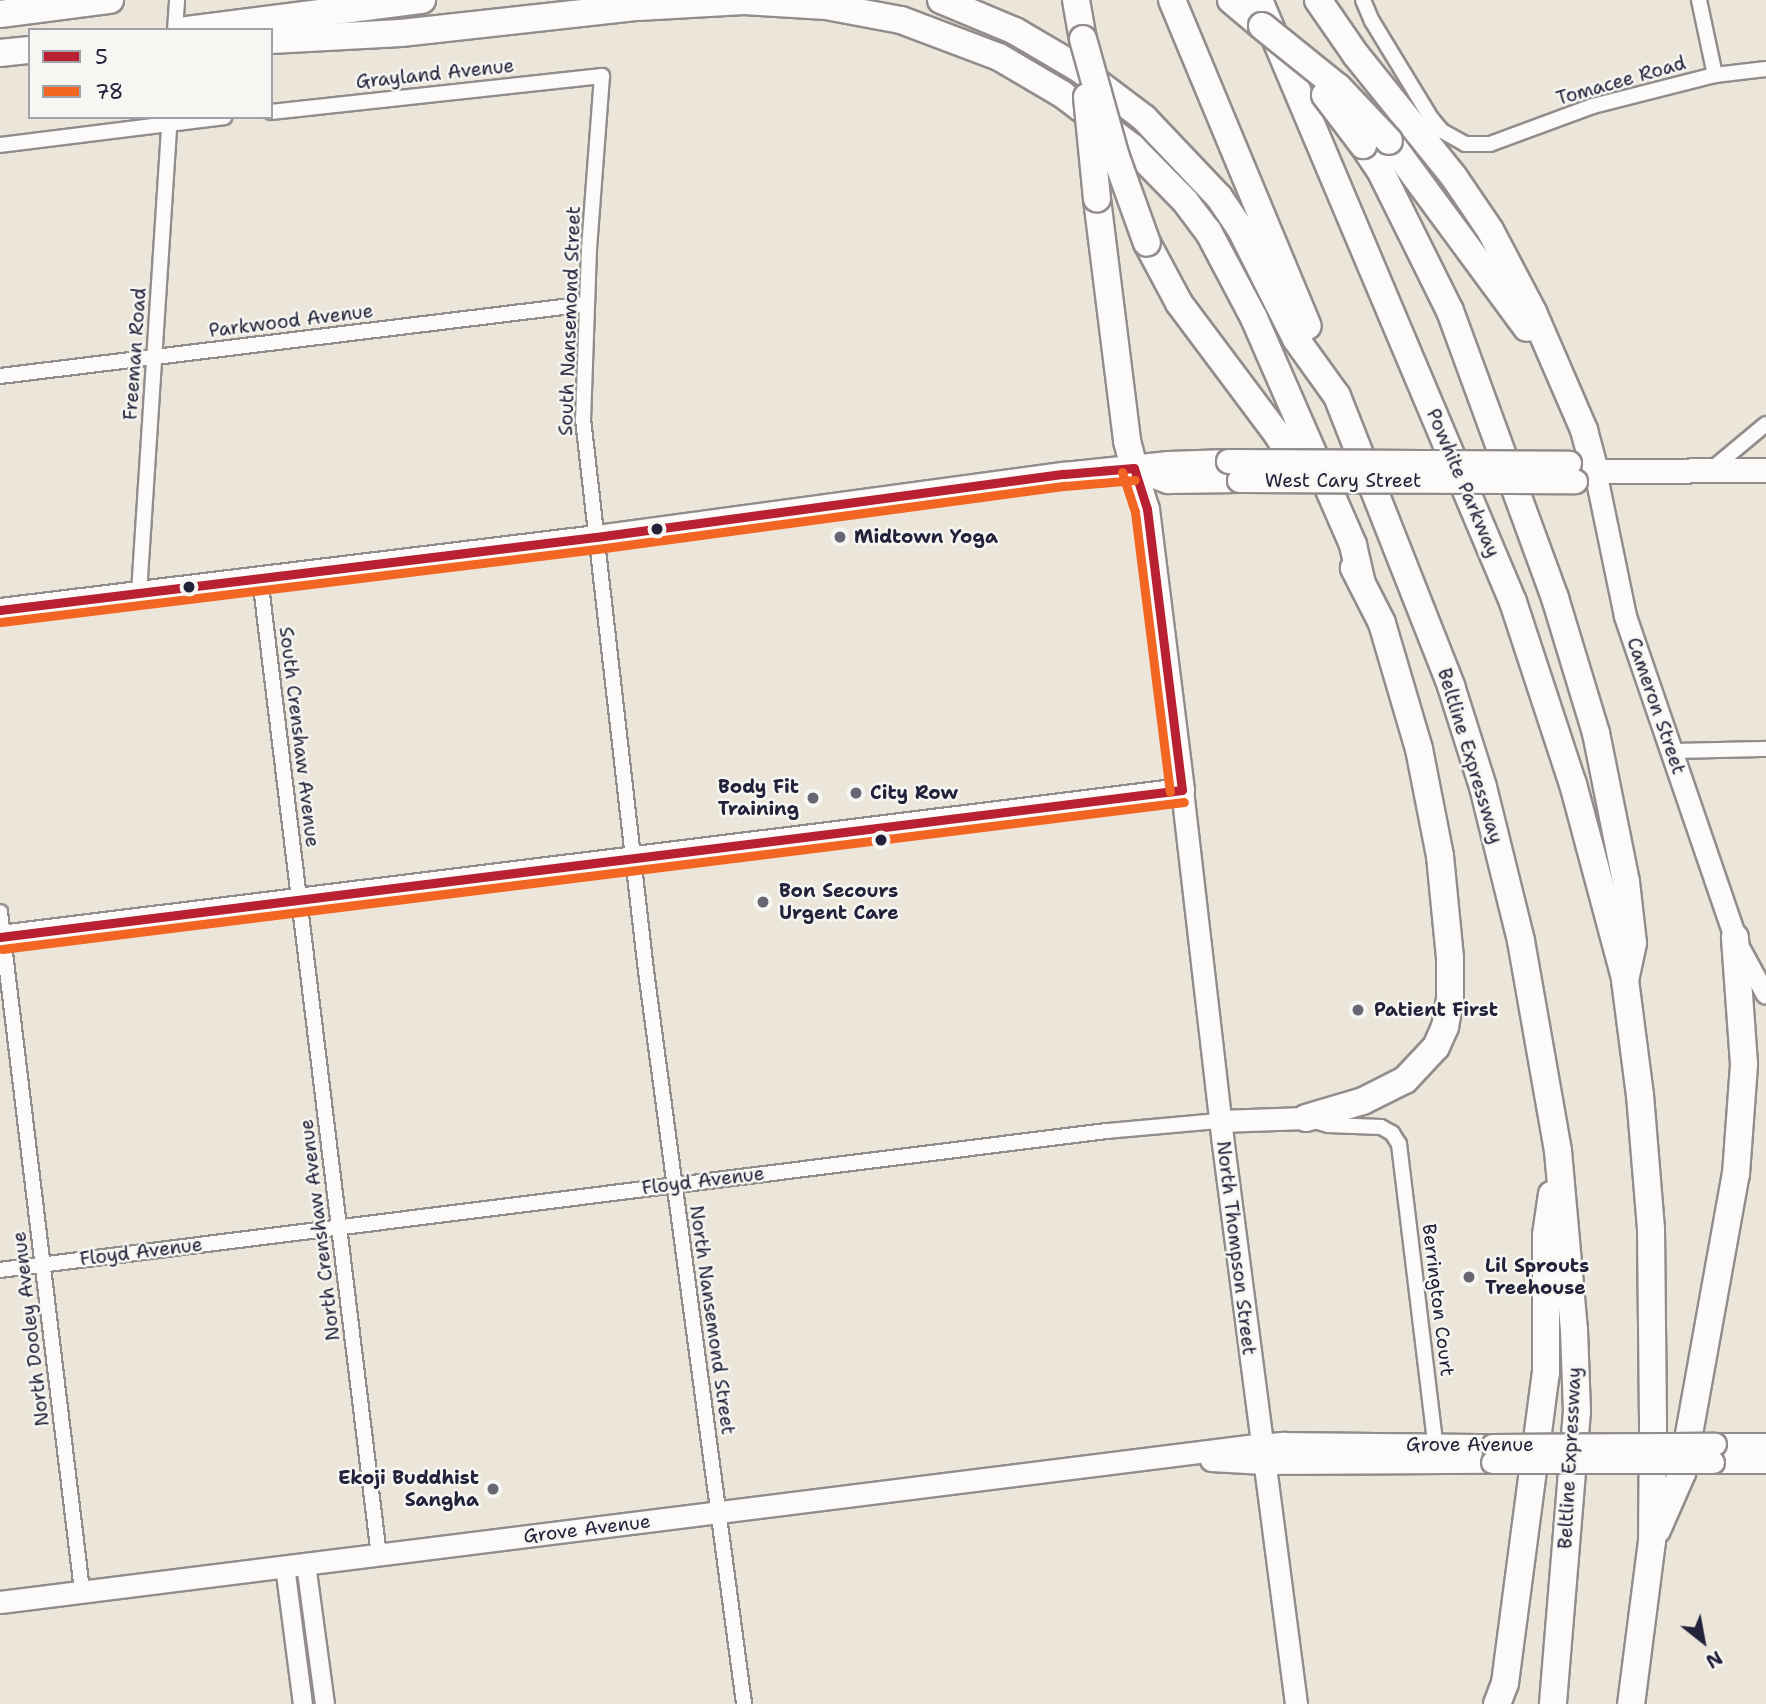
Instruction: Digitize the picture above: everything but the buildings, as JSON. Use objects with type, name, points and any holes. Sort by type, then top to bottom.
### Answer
[{"type":"highway","points":[[0,14],[110,0]]},
{"type":"highway","points":[[203,28],[422,0]]},
{"type":"highway","name":"Beltline Expressway","points":[[942,0],[1015,31],[1078,68],[1144,118],[1219,197],[1240,228],[1296,338],[1337,396],[1451,686],[1483,787],[1521,941],[1558,1151],[1574,1330],[1577,1411],[1553,1704]]},
{"type":"highway","points":[[1076,0],[1083,39],[1097,199],[1126,441],[1133,468]]},
{"type":"highway","points":[[1172,0],[1337,396]]},
{"type":"highway","points":[[1231,0],[1338,87],[1376,143],[1557,369]]},
{"type":"highway","name":"Powhite Parkway","points":[[1259,0],[1513,603],[1573,784],[1625,980]]},
{"type":"highway","points":[[1318,0],[1356,55],[1454,177],[1490,229],[1515,274],[1584,430],[1580,472]]},
{"type":"highway","points":[[273,40],[401,33],[638,7],[744,1],[826,6],[901,20],[999,57],[1062,94],[1132,147],[1185,201],[1208,231],[1260,330],[1353,545],[1362,583]]},
{"type":"highway","points":[[1083,39],[1116,157],[1147,243],[1179,303],[1277,433],[1335,528],[1382,623],[1402,684],[1429,798],[1440,856],[1450,958],[1450,1000],[1445,1027],[1436,1047],[1405,1080],[1363,1101],[1306,1118]]},
{"type":"highway","points":[[0,53],[28,50]]},
{"type":"highway","points":[[1376,143],[1385,179],[1450,312],[1572,648],[1596,733],[1626,882],[1633,943],[1625,980],[1651,1229],[1652,1541],[1631,1704]]},
{"type":"highway","points":[[1652,1541],[1682,1473],[1736,1174],[1744,1064],[1735,937]]},
{"type":"highway","points":[[1743,1105],[1754,1072],[1766,1056]]},
{"type":"highway","points":[[1497,1704],[1505,1683],[1546,1373],[1546,1235],[1558,1151]]},
{"type":"main road","name":"West Cary Street","points":[[0,610],[1168,463],[1234,471],[1766,470]]},
{"type":"main road","points":[[1,937],[1182,790],[1147,509],[1133,468]]},
{"type":"main road","name":"Cameron Street","points":[[1580,472],[1625,616],[1735,937]]},
{"type":"main road","name":"North Thompson Street","points":[[1182,790],[1220,1121],[1296,1704]]},
{"type":"main road","name":"Floyd Avenue","points":[[1220,1121],[1306,1118]]},
{"type":"main road","name":"Grove Avenue","points":[[0,1602],[1174,1457],[1263,1454],[1714,1453],[1766,1444]]},
{"type":"main road","name":"Grove Avenue","points":[[1714,1453],[1766,1462]]},
{"type":"street","points":[[175,28],[177,0]]},
{"type":"street","name":"Tomacee Road","points":[[1363,0],[1372,21],[1431,118],[1442,131],[1465,144],[1490,144],[1593,106],[1715,75],[1766,69]]},
{"type":"street","points":[[1699,0],[1715,75]]},
{"type":"street","name":"Grayland Avenue","points":[[273,112],[602,76]]},
{"type":"street","name":"South Nansemond Street","points":[[602,76],[587,304],[583,419],[635,858]]},
{"type":"street","points":[[0,145],[188,119]]},
{"type":"street","name":"Freeman Road","points":[[139,593],[170,120]]},
{"type":"street","name":"Parkwood Avenue","points":[[0,376],[587,304]]},
{"type":"street","points":[[1711,470],[1766,424]]},
{"type":"street","name":"South Crenshaw Avenue","points":[[260,578],[300,901]]},
{"type":"street","points":[[1671,751],[1766,749]]},
{"type":"street","name":"North Nansemond Street","points":[[635,858],[675,1185],[744,1704]]},
{"type":"street","name":"North Crenshaw Avenue","points":[[300,901],[379,1555]]},
{"type":"street","name":"North Dooley Avenue","points":[[0,912],[82,1591]]},
{"type":"street","points":[[1735,937],[1766,995]]},
{"type":"street","name":"Floyd Avenue","points":[[1306,1118],[1328,1125],[1381,1127],[1392,1133],[1399,1144]]},
{"type":"street","name":"Floyd Avenue","points":[[0,1270],[1107,1131],[1220,1121]]},
{"type":"street","name":"Berrington Court","points":[[1399,1144],[1436,1453]]},
{"type":"street","points":[[295,1565],[303,1704]]},
{"type":"street","points":[[295,1565],[325,1704]]},
{"type":"transit line","name":"5","points":[[1134,468],[1147,509],[1182,790]]},
{"type":"transit line","name":"5","points":[[0,610],[596,537],[1064,474],[1134,468]]},
{"type":"transit line","name":"78","points":[[1122,472],[1135,512],[1170,792]]},
{"type":"transit line","name":"78","points":[[1,622],[597,549],[1065,486],[1135,480]]},
{"type":"transit line","name":"5","points":[[0,937],[1182,790]]},
{"type":"transit line","name":"78","points":[[2,949],[1184,802]]},
{"type":"place","name":"Midtown Yoga","points":[[840,537]]},
{"type":"place","name":"City Row","points":[[856,793]]},
{"type":"place","name":"Body Fit Training","points":[[813,798]]},
{"type":"place","name":"Bon Secours Urgent Care","points":[[763,902]]},
{"type":"place","name":"Patient First","points":[[1358,1010]]},
{"type":"place","name":"Lil Sprouts Treehouse","points":[[1469,1277]]},
{"type":"place","name":"Ekoji Buddhist Sangha","points":[[493,1489]]}]
